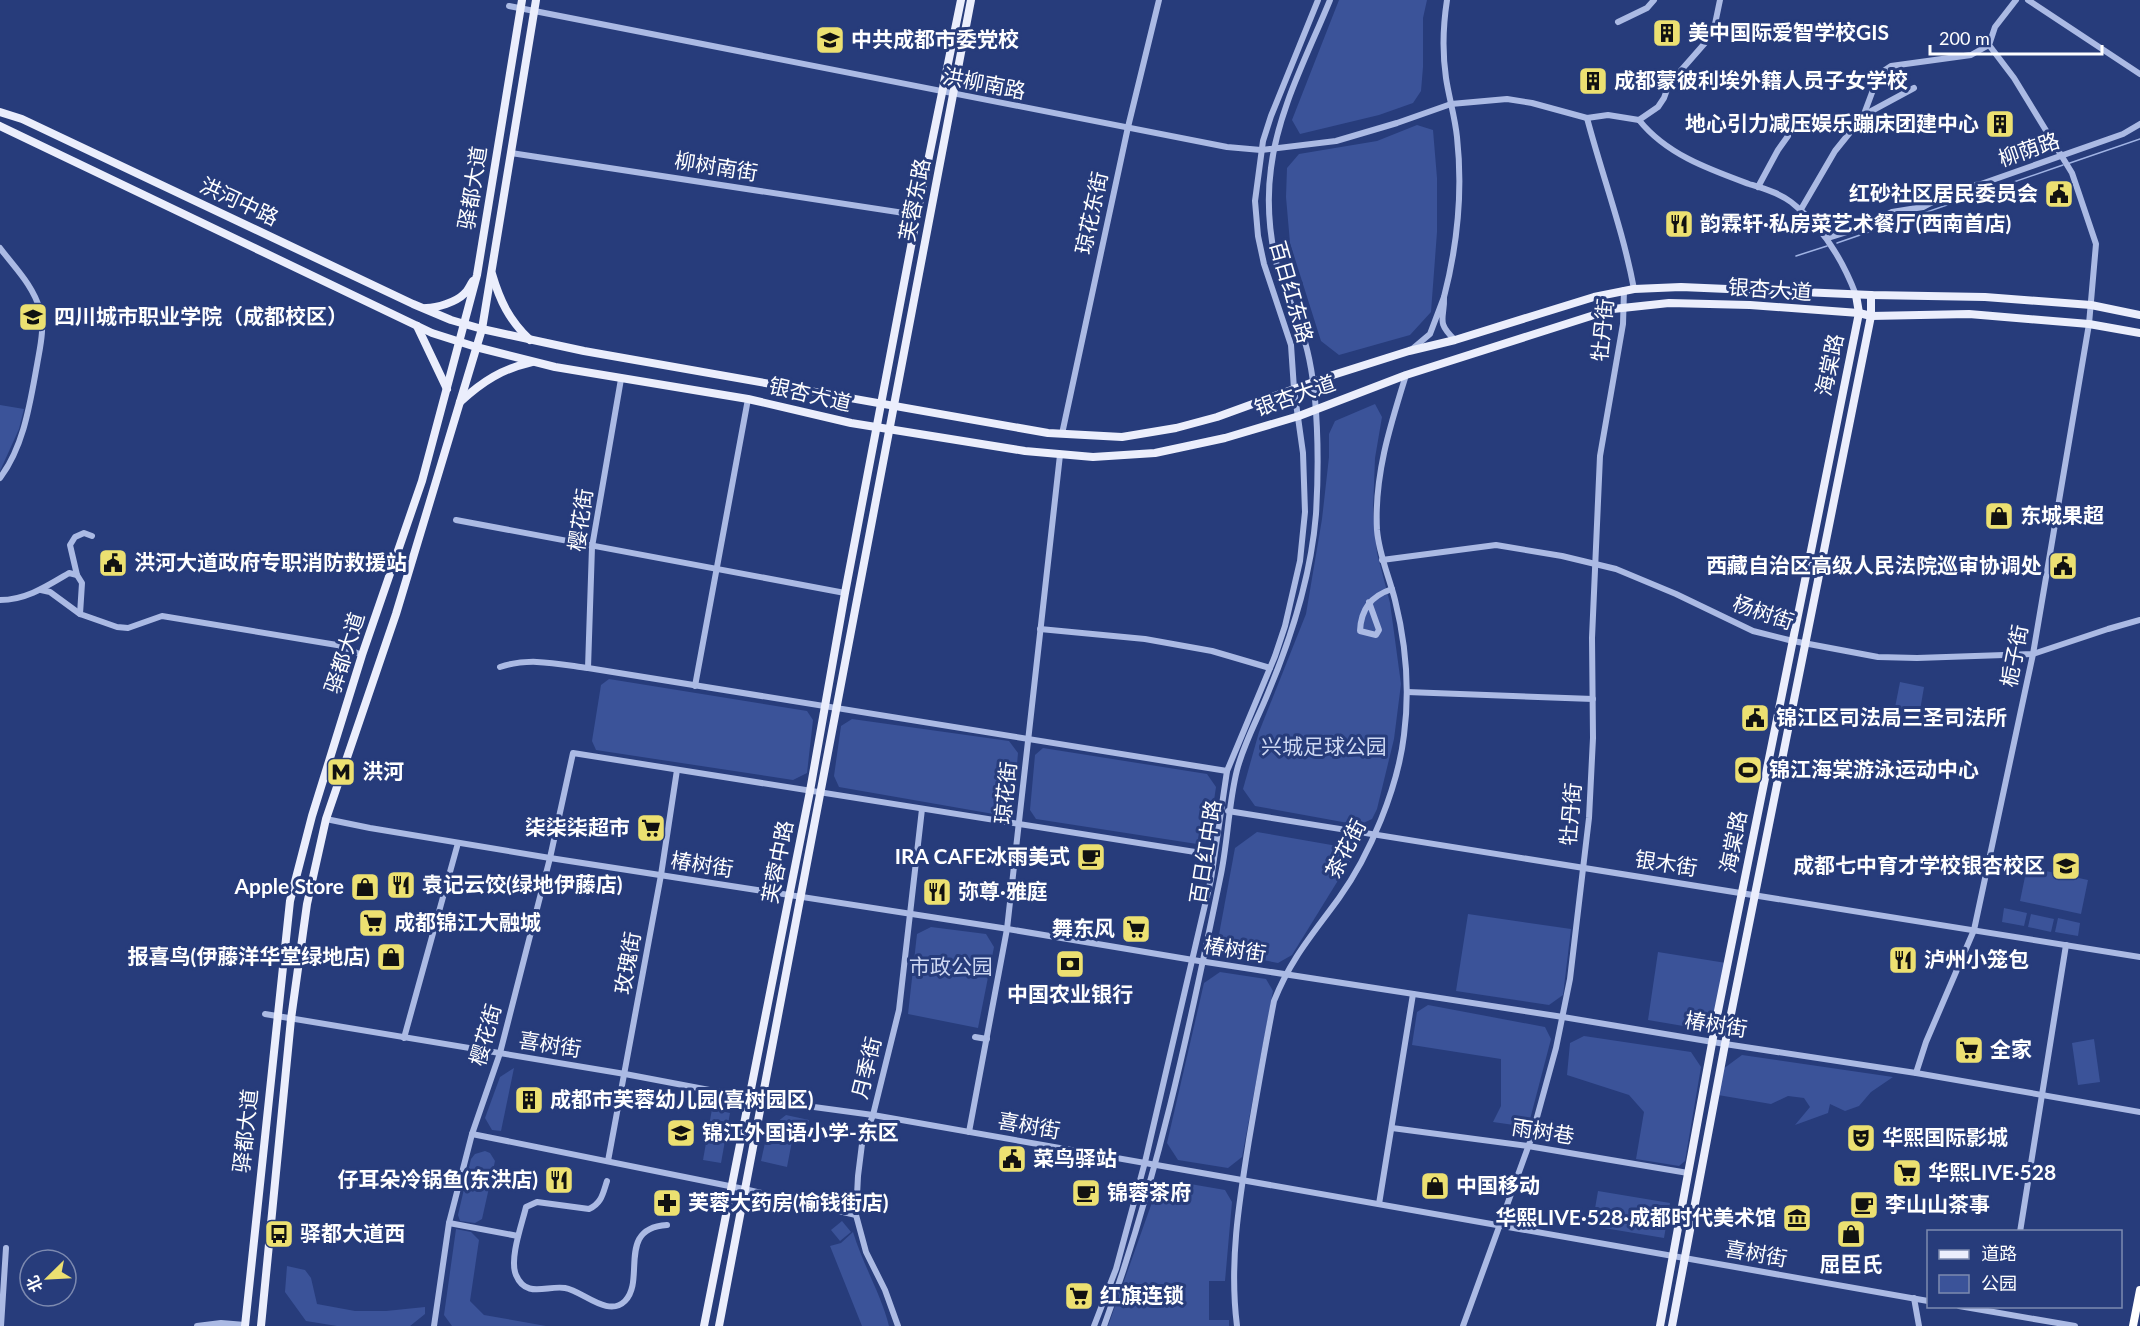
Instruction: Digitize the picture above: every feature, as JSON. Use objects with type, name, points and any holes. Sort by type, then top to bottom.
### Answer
[{"type":"highway","points":[[2133,1326],[2140,1290]]},
{"type":"main road","name":"驿都大道","points":[[261,1326],[291,1019],[307,903],[326,819],[396,614],[482,329],[536,0]]},
{"type":"main road","name":"芙蓉东路","points":[[880,404],[961,0]]},
{"type":"main road","name":"芙蓉东路","points":[[895,406],[971,0]]},
{"type":"main road","name":"驿都大道","points":[[246,1326],[277,1016],[291,901],[312,816],[362,655],[423,481],[477,275],[521,4]]},
{"type":"main road","name":"洪河中路","points":[[0,112],[22,120],[424,308],[464,324]]},
{"type":"main road","name":"洪河中路","points":[[0,126],[417,326],[459,342]]},
{"type":"main road","points":[[491,271],[501,303],[519,330],[531,341]]},
{"type":"main road","points":[[424,308],[434,308],[464,294],[477,275]]},
{"type":"main road","name":"银杏大道","points":[[464,324],[531,341],[880,404],[1062,434],[1122,437],[1176,429],[1409,351],[1455,340],[1624,290],[1681,287],[1856,295],[1985,297],[2091,305],[2140,315]]},
{"type":"main road","name":"海棠路","points":[[1660,1326],[1742,893],[1859,313],[1856,295]]},
{"type":"main road","name":"海棠路","points":[[1672,1326],[1725,1044],[1871,316],[1871,295]]},
{"type":"main road","name":"银杏大道","points":[[459,342],[536,362],[621,379],[748,399],[876,428],[1060,455],[1093,457],[1165,452],[1226,438],[1299,416],[1406,375],[1597,313],[1624,308],[1669,303],[1750,305],[1859,313],[1871,316],[1969,314],[2089,324],[2140,333]]},
{"type":"main road","points":[[417,326],[447,389]]},
{"type":"main road","points":[[459,404],[473,390],[507,369],[536,362]]},
{"type":"main road","name":"芙蓉中路","points":[[705,1326],[810,791],[880,404]]},
{"type":"main road","name":"芙蓉中路","points":[[719,1326],[799,897],[895,406]]},
{"type":"street","name":"琼花东街","points":[[1062,434],[1128,127],[1159,0]]},
{"type":"street","name":"百日红东路","points":[[1294,389],[1291,345],[1263,264],[1255,201],[1261,150],[1270,116],[1318,0]]},
{"type":"street","name":"百日红东路","points":[[1312,382],[1305,341],[1282,280],[1272,240],[1269,212],[1270,171],[1276,134],[1285,108],[1330,0]]},
{"type":"street","points":[[1409,351],[1430,334],[1444,297],[1454,260],[1461,192],[1457,136],[1443,42],[1447,0]]},
{"type":"street","points":[[1618,22],[1647,8],[1654,0]]},
{"type":"street","points":[[1719,0],[1715,24],[1705,43],[1669,84],[1658,107],[1639,120],[1648,132],[1676,153],[1720,174],[1790,200],[1828,238],[1846,267],[1856,295]]},
{"type":"street","points":[[1800,211],[1835,151],[1864,115],[1879,74],[1891,66],[1971,55],[1989,45],[1995,27],[2016,0]]},
{"type":"street","points":[[2028,0],[2140,74]]},
{"type":"street","name":"洪柳南路","points":[[509,6],[521,4],[534,11],[1227,147],[1261,150],[1336,141],[1451,104],[1508,99],[1587,118],[1608,115],[1639,120]]},
{"type":"street","name":"栀子街","points":[[1916,1073],[1926,1042],[1974,930],[2033,654],[2089,324],[2096,244],[2068,168],[2014,78],[1989,45]]},
{"type":"street","points":[[1864,115],[1914,88]]},
{"type":"street","points":[[1587,118],[1623,235],[1634,289]]},
{"type":"street","name":"柳荫路","points":[[1828,238],[1863,227],[1892,212],[1923,207],[1959,188],[1981,184],[2062,158],[2122,134],[2140,124]]},
{"type":"street","points":[[1758,187],[1788,136]]},
{"type":"street","name":"柳树南街","points":[[511,153],[917,215]]},
{"type":"street","points":[[0,248],[22,274],[34,293],[43,323],[24,428],[12,459],[0,478]]},
{"type":"street","name":"牡丹街","points":[[1463,1326],[1528,1146],[1563,1017],[1576,933],[1589,818],[1600,456],[1616,364],[1624,308],[1624,290]]},
{"type":"street","points":[[1444,297],[1442,320],[1448,333],[1455,340]]},
{"type":"street","name":"茶花街","points":[[1237,1326],[1234,1301],[1234,1253],[1243,1179],[1272,1010],[1284,975],[1359,865],[1390,799],[1404,736],[1407,692],[1405,648],[1377,531],[1377,498],[1380,466],[1388,432],[1406,375]]},
{"type":"street","name":"樱花街","points":[[588,668],[592,547],[621,379]]},
{"type":"street","name":"百日红中路","points":[[1104,1326],[1128,1262],[1155,1164],[1203,962],[1221,873],[1238,767],[1286,648],[1305,581],[1316,514],[1317,455],[1312,382]]},
{"type":"street","name":"百日红中路","points":[[1094,1326],[1116,1269],[1145,1162],[1211,879],[1227,771],[1285,626],[1300,561],[1305,512],[1303,453],[1294,389]]},
{"type":"street","points":[[695,686],[748,399]]},
{"type":"street","name":"琼花街","points":[[969,1132],[1007,929],[1060,455]]},
{"type":"street","points":[[456,520],[845,593]]},
{"type":"street","points":[[80,614],[82,582],[77,575],[70,545],[75,537],[84,533],[92,536]]},
{"type":"street","name":"杨树街","points":[[1383,560],[1496,545],[1562,556],[1616,569],[1676,594],[1753,632],[1878,657],[2033,654],[2140,620]]},
{"type":"street","points":[[0,600],[24,597],[69,573],[77,575]]},
{"type":"street","points":[[1369,602],[1379,630],[1376,635],[1360,631],[1363,616],[1369,602],[1381,592],[1392,588]]},
{"type":"street","points":[[40,590],[50,591],[80,614],[104,624],[128,628],[162,616],[337,645],[362,655]]},
{"type":"street","points":[[1363,616],[1368,612],[1373,614]]},
{"type":"street","points":[[1040,629],[1156,641],[1212,651],[1270,668]]},
{"type":"street","points":[[500,667],[516,661],[529,661],[588,668],[1227,771]]},
{"type":"street","points":[[1407,692],[1593,699]]},
{"type":"street","name":"樱花街","points":[[435,1326],[449,1223],[472,1134],[500,1053],[550,858],[573,753],[677,770]]},
{"type":"street","points":[[677,770],[1214,855]]},
{"type":"street","name":"玫瑰街","points":[[608,1161],[661,875],[677,770]]},
{"type":"street","name":"月季街","points":[[898,1326],[885,1290],[866,1252],[856,1215],[862,1144],[873,1115],[899,1010],[922,809]]},
{"type":"street","name":"银木街","points":[[1222,810],[2140,957]]},
{"type":"street","name":"椿树街","points":[[326,819],[550,858],[1916,1073],[2140,1112]]},
{"type":"street","points":[[404,1038],[458,843]]},
{"type":"street","points":[[2020,1230],[2066,945]]},
{"type":"street","points":[[1379,1204],[1413,993]]},
{"type":"street","name":"喜树街","points":[[265,1014],[625,1074],[762,1100],[873,1115],[1927,1301]]},
{"type":"street","points":[[975,1037],[987,1039]]},
{"type":"street","name":"雨树巷","points":[[1392,1128],[1528,1146],[1689,1173]]},
{"type":"street","points":[[472,1134],[744,1189],[856,1215]]},
{"type":"street","points":[[607,1181],[599,1203],[589,1209],[543,1202],[526,1207],[514,1267],[520,1282],[526,1287],[534,1290],[565,1288],[611,1307],[622,1303],[630,1294],[637,1242],[649,1229],[667,1225]]},
{"type":"street","points":[[449,1223],[519,1236]]},
{"type":"street","points":[[1,1326],[6,1248]]},
{"type":"street","points":[[1914,1298],[1919,1326]]},
{"type":"street","points":[[1969,1308],[2075,1326]]},
{"type":"street","points":[[2006,1315],[2008,1308]]},
{"type":"street","points":[[197,1326],[221,1323],[246,1326]]},
{"type":"green space","points":[[1339,0],[1427,0],[1423,18],[1421,91],[1413,103],[1379,115],[1300,134],[1292,120]]},
{"type":"green space","points":[[1417,125],[1433,130],[1437,178],[1437,232],[1431,312],[1410,335],[1339,355],[1321,341],[1290,243],[1286,197],[1287,168],[1299,154],[1377,141]]},
{"type":"green space","name":"兴城足球公园","points":[[1375,404],[1382,417],[1375,458],[1373,511],[1377,553],[1390,603],[1401,684],[1394,739],[1377,809],[1372,819],[1359,825],[1255,806],[1243,789],[1259,732],[1306,614],[1322,519],[1329,457],[1329,434],[1335,421]]},
{"type":"green space","points":[[0,405],[24,409],[19,429],[0,471]]},
{"type":"green space","points":[[609,679],[807,711],[813,720],[807,773],[793,780],[596,750],[592,741],[601,685]]},
{"type":"green space","points":[[1900,682],[1924,687],[1917,728],[1892,723]]},
{"type":"green space","points":[[852,719],[1009,741],[1018,753],[1013,808],[1005,816],[839,787],[834,776],[841,726]]},
{"type":"green space","points":[[1043,748],[1207,774],[1216,787],[1209,834],[1197,844],[1036,819],[1030,810],[1035,755]]},
{"type":"green space","points":[[1257,832],[1343,847],[1350,861],[1292,955],[1278,963],[1223,952],[1218,940],[1235,848]]},
{"type":"green space","points":[[2027,867],[2088,880],[2081,914],[2020,901]]},
{"type":"green space","points":[[2004,908],[2027,913],[2024,926],[2002,922]]},
{"type":"green space","points":[[1468,914],[1571,929],[1563,995],[1549,1005],[1456,991]]},
{"type":"green space","points":[[2031,914],[2054,919],[2051,932],[2028,927]]},
{"type":"green space","points":[[2058,918],[2080,923],[2078,936],[2055,932]]},
{"type":"green space","name":"市政公园","points":[[931,927],[986,934],[994,947],[978,1028],[908,1014],[917,934]]},
{"type":"green space","points":[[1658,952],[1726,963],[1714,1019],[1701,1029],[1648,1020]]},
{"type":"green space","points":[[1220,972],[1266,979],[1273,991],[1242,1157],[1228,1168],[1178,1160],[1167,1143],[1204,983]]},
{"type":"green space","points":[[1428,1005],[1545,1027],[1551,1039],[1528,1127],[1493,1122],[1501,1106],[1501,1059],[1412,1045],[1417,1012]]},
{"type":"green space","points":[[1584,1036],[1691,1052],[1701,1067],[1685,1161],[1679,1166],[1636,1159],[1644,1112],[1629,1095],[1567,1075],[1570,1043]]},
{"type":"green space","points":[[2094,1039],[2100,1082],[2078,1085],[2072,1043]]},
{"type":"green space","points":[[1742,1055],[1893,1077],[1871,1092],[1859,1106],[1845,1111],[1830,1104],[1828,1113],[1795,1125],[1810,1107],[1804,1098],[1788,1096],[1771,1104],[1718,1095],[1723,1069]]},
{"type":"green space","points":[[514,1068],[501,1131],[492,1130],[485,1118],[500,1077]]},
{"type":"green space","points":[[712,1109],[730,1113],[721,1163],[703,1160]]},
{"type":"green space","points":[[786,1115],[809,1120],[805,1139],[793,1136],[787,1167],[761,1161],[768,1129]]},
{"type":"green space","points":[[485,1151],[490,1153],[495,1161],[482,1219],[475,1223],[460,1221],[458,1215],[471,1159],[475,1154]]},
{"type":"green space","points":[[1173,1181],[1225,1190],[1232,1202],[1225,1281],[1209,1281],[1209,1320],[1229,1320],[1229,1326],[1108,1326],[1155,1194]]},
{"type":"green space","points":[[1598,1191],[1670,1203],[1664,1238],[1592,1226]]},
{"type":"green space","points":[[842,1221],[851,1232],[840,1241],[831,1230]]},
{"type":"green space","points":[[456,1229],[471,1232],[479,1240],[470,1301],[484,1315],[546,1326],[452,1326],[444,1315]]},
{"type":"green space","points":[[853,1232],[889,1326],[862,1326],[830,1246],[841,1243]]},
{"type":"green space","points":[[287,1266],[305,1270],[311,1278],[317,1304],[355,1311],[425,1307],[425,1314],[410,1326],[337,1326],[306,1321],[285,1292]]},
{"type":"waterway","points":[[2067,164],[2140,139]]},
{"type":"waterway","points":[[1837,243],[2063,165]]},
{"type":"waterway","points":[[1796,256],[1827,246]]},
{"type":"place","name":"美中国际爱智学校GIS","points":[[1667,33]]},
{"type":"place","name":"中共成都市委党校","points":[[830,40]]},
{"type":"place","name":"成都蒙彼利埃外籍人员子女学校","points":[[1593,81]]},
{"type":"place","name":"地心引力减压娱乐蹦床团建中心","points":[[2000,124]]},
{"type":"place","name":"红砂社区居民委员会","points":[[2059,194]]},
{"type":"place","name":"韵霖轩·私房菜艺术餐厅(西南首店)","points":[[1679,224]]},
{"type":"place","name":"四川城市职业学院（成都校区）","points":[[33,317]]},
{"type":"place","name":"东城果超","points":[[1999,516]]},
{"type":"place","name":"洪河大道政府专职消防救援站","points":[[113,563]]},
{"type":"place","name":"西藏自治区高级人民法院巡审协调处","points":[[2063,566]]},
{"type":"place","name":"锦江区司法局三圣司法所","points":[[1755,718]]},
{"type":"place","name":"锦江海棠游泳运动中心","points":[[1748,770]]},
{"type":"place","name":"洪河","points":[[341,772]]},
{"type":"place","name":"柒柒柒超市","points":[[651,828]]},
{"type":"place","name":"IRA CAFE冰雨美式","points":[[1091,857]]},
{"type":"place","name":"成都七中育才学校银杏校区","points":[[2066,866]]},
{"type":"place","name":"袁记云饺(绿地伊藤店)","points":[[401,885]]},
{"type":"place","name":"Apple Store","points":[[365,887]]},
{"type":"place","name":"弥尊·雅庭","points":[[937,892]]},
{"type":"place","name":"成都锦江大融城","points":[[373,923]]},
{"type":"place","name":"舞东风","points":[[1136,929]]},
{"type":"place","name":"报喜鸟(伊藤洋华堂绿地店)","points":[[391,957]]},
{"type":"place","name":"泸州小笼包","points":[[1903,960]]},
{"type":"place","name":"中国农业银行","points":[[1070,964]]},
{"type":"place","name":"全家","points":[[1969,1050]]},
{"type":"place","name":"成都市芙蓉幼儿园(喜树园区)","points":[[529,1100]]},
{"type":"place","name":"锦江外国语小学-东区","points":[[681,1133]]},
{"type":"place","name":"华熙国际影城","points":[[1861,1138]]},
{"type":"place","name":"菜鸟驿站","points":[[1012,1159]]},
{"type":"place","name":"华熙LIVE·528","points":[[1907,1173]]},
{"type":"place","name":"仔耳朵冷锅鱼(东洪店)","points":[[559,1180]]},
{"type":"place","name":"中国移动","points":[[1435,1186]]},
{"type":"place","name":"锦蓉茶府","points":[[1086,1193]]},
{"type":"place","name":"芙蓉大药房(榆钱街店)","points":[[667,1203]]},
{"type":"place","name":"李山山茶事","points":[[1864,1205]]},
{"type":"place","name":"华熙LIVE·528·成都时代美术馆","points":[[1797,1218]]},
{"type":"place","name":"驿都大道西","points":[[279,1234]]},
{"type":"place","name":"屈臣氏","points":[[1851,1234]]},
{"type":"place","name":"红旗连锁","points":[[1079,1296]]}]
